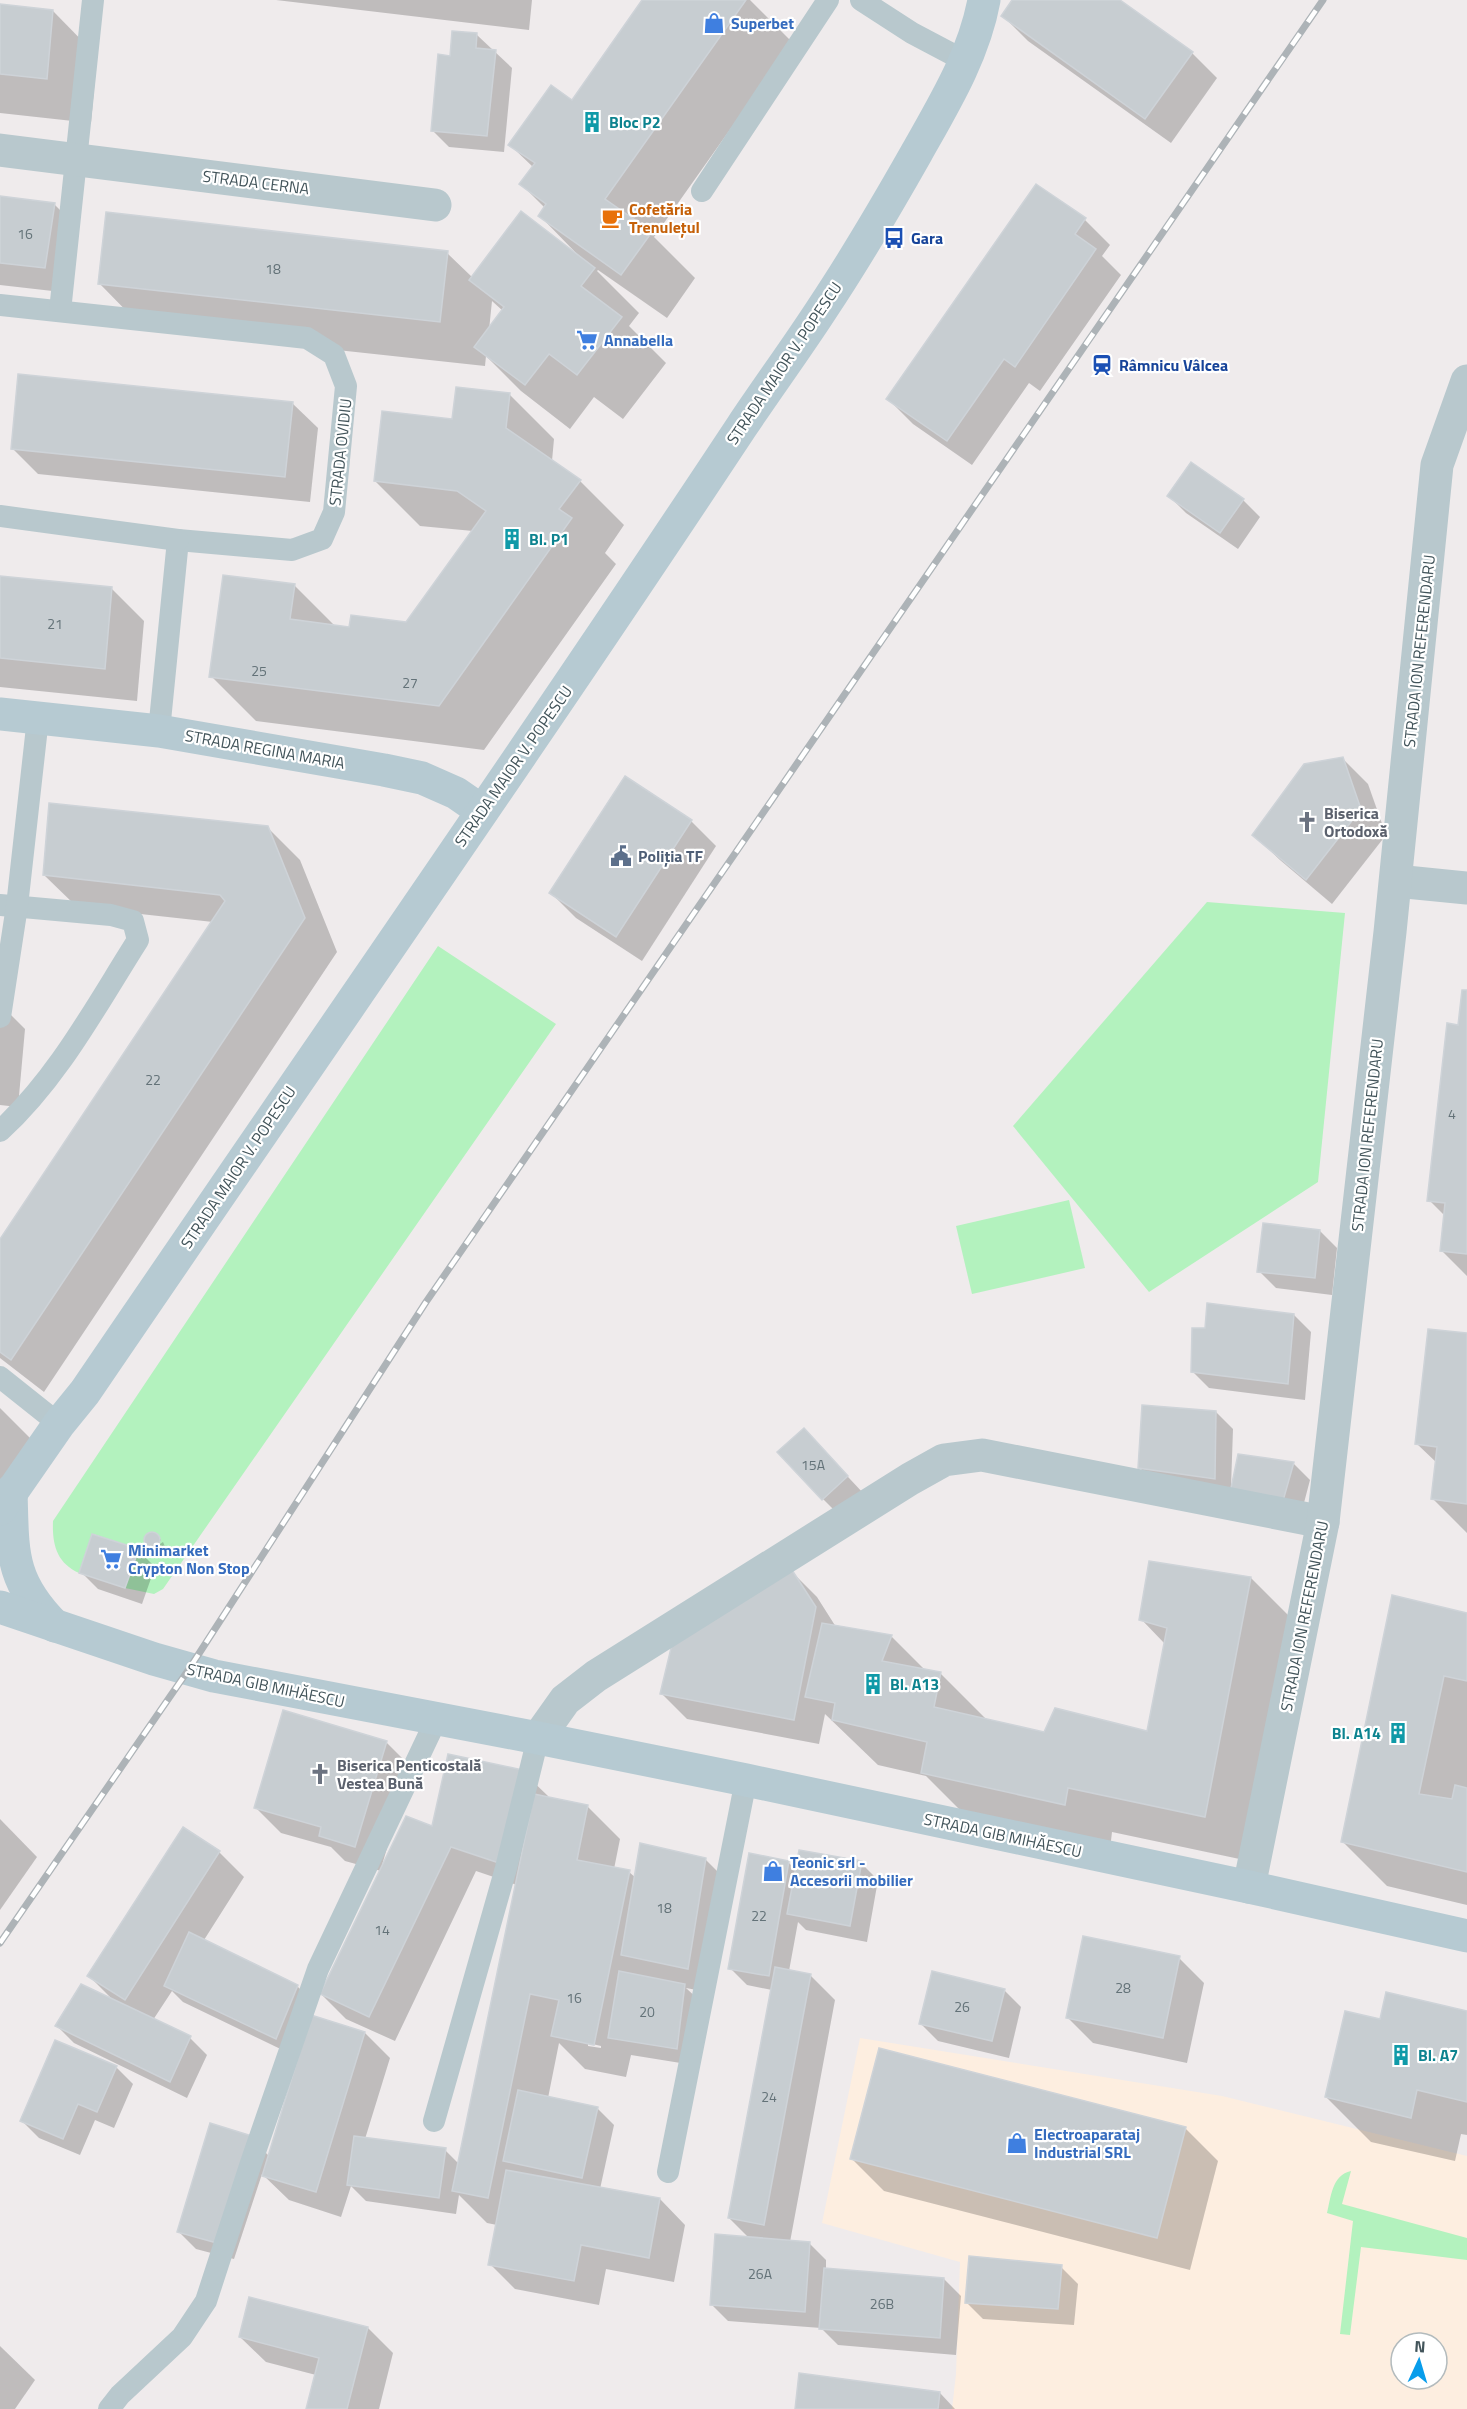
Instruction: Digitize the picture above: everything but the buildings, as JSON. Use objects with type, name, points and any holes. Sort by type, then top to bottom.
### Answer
[{"type":"main road","name":"STRADA MAIOR V. POPESCU","points":[[4,1499],[85,1392],[483,811],[781,367],[822,310],[885,208],[965,61],[984,0]]},
{"type":"main road","name":"STRADA REGINA MARIA","points":[[0,714],[159,731],[384,770],[422,778],[456,793],[483,811]]},
{"type":"main road","points":[[4,1499],[18,1573],[26,1592],[57,1627]]},
{"type":"main road","name":"STRADA GIB MIHĂESCU","points":[[0,1607],[154,1659],[214,1676],[746,1780],[1467,1936]]},
{"type":"street","name":"STRADA CERNA","points":[[0,150],[435,206]]},
{"type":"street","name":"STRADA ION REFERENDARU","points":[[1248,1887],[1323,1522],[1396,881],[1437,465],[1467,381]]},
{"type":"street","points":[[1396,881],[1467,888]]},
{"type":"street","points":[[538,1738],[565,1700],[596,1676],[944,1460],[982,1455],[1323,1522]]},
{"type":"lane","points":[[60,311],[93,0]]},
{"type":"lane","points":[[702,191],[828,0]]},
{"type":"lane","points":[[861,0],[912,33],[965,61]]},
{"type":"lane","name":"STRADA OVIDIU","points":[[0,305],[307,338],[334,355],[346,386],[334,512],[322,539],[292,550],[178,540],[0,516]]},
{"type":"lane","points":[[159,731],[178,540]]},
{"type":"lane","points":[[0,1017],[8,906],[38,718]]},
{"type":"lane","points":[[0,1131],[50,1078],[138,940],[133,921],[111,915],[8,906]]},
{"type":"lane","points":[[0,1377],[59,1424]]},
{"type":"lane","points":[[109,2409],[120,2395],[182,2337],[206,2301],[254,2152],[318,1969],[437,1718]]},
{"type":"lane","points":[[434,2121],[506,1868],[538,1738]]},
{"type":"lane","points":[[668,2172],[746,1780]]},
{"type":"shaded area","points":[[860,2038],[1222,2096],[1467,2156],[1467,2409],[952,2409],[956,2374],[960,2262],[822,2223]]},
{"type":"green space","points":[[1207,902],[1345,913],[1318,1182],[1149,1292],[1013,1126]]},
{"type":"green space","points":[[438,946],[556,1024],[163,1589],[154,1594],[125,1588],[139,1549],[93,1534],[79,1573],[72,1569],[57,1552],[53,1521]]},
{"type":"green space","points":[[1069,1200],[1085,1268],[972,1294],[956,1226]]},
{"type":"green space","points":[[1351,2171],[1342,2204],[1467,2238],[1467,2260],[1361,2247],[1350,2335],[1340,2334],[1353,2221],[1327,2213],[1336,2182],[1345,2173]]},
{"type":"railway","points":[[0,1943],[189,1669],[426,1302],[1323,0]]},
{"type":"place","name":"Superbet","points":[[714,23]]},
{"type":"place","name":"Bloc P2","points":[[592,122]]},
{"type":"place","name":"Cofetăria Trenulețul","points":[[612,218]]},
{"type":"place","name":"Gara","points":[[894,238]]},
{"type":"place","name":"Annabella","points":[[587,340]]},
{"type":"place","name":"Râmnicu Vâlcea","points":[[1102,365]]},
{"type":"place","name":"Bl. P1","points":[[512,539]]},
{"type":"place","name":"Biserica Ortodoxă","points":[[1307,822]]},
{"type":"place","name":"Poliția TF","points":[[621,856]]},
{"type":"place","name":"Minimarket Crypton Non Stop","points":[[111,1559]]},
{"type":"place","name":"Bl. A13","points":[[873,1684]]},
{"type":"place","name":"Bl. A14","points":[[1398,1733]]},
{"type":"place","name":"Biserica Penticostală Vestea Bună","points":[[320,1774]]},
{"type":"place","name":"Teonic srl - Accesorii mobilier","points":[[773,1871]]},
{"type":"place","name":"Bl. A7","points":[[1401,2055]]},
{"type":"place","name":"Electroaparataj Industrial SRL","points":[[1017,2143]]}]
